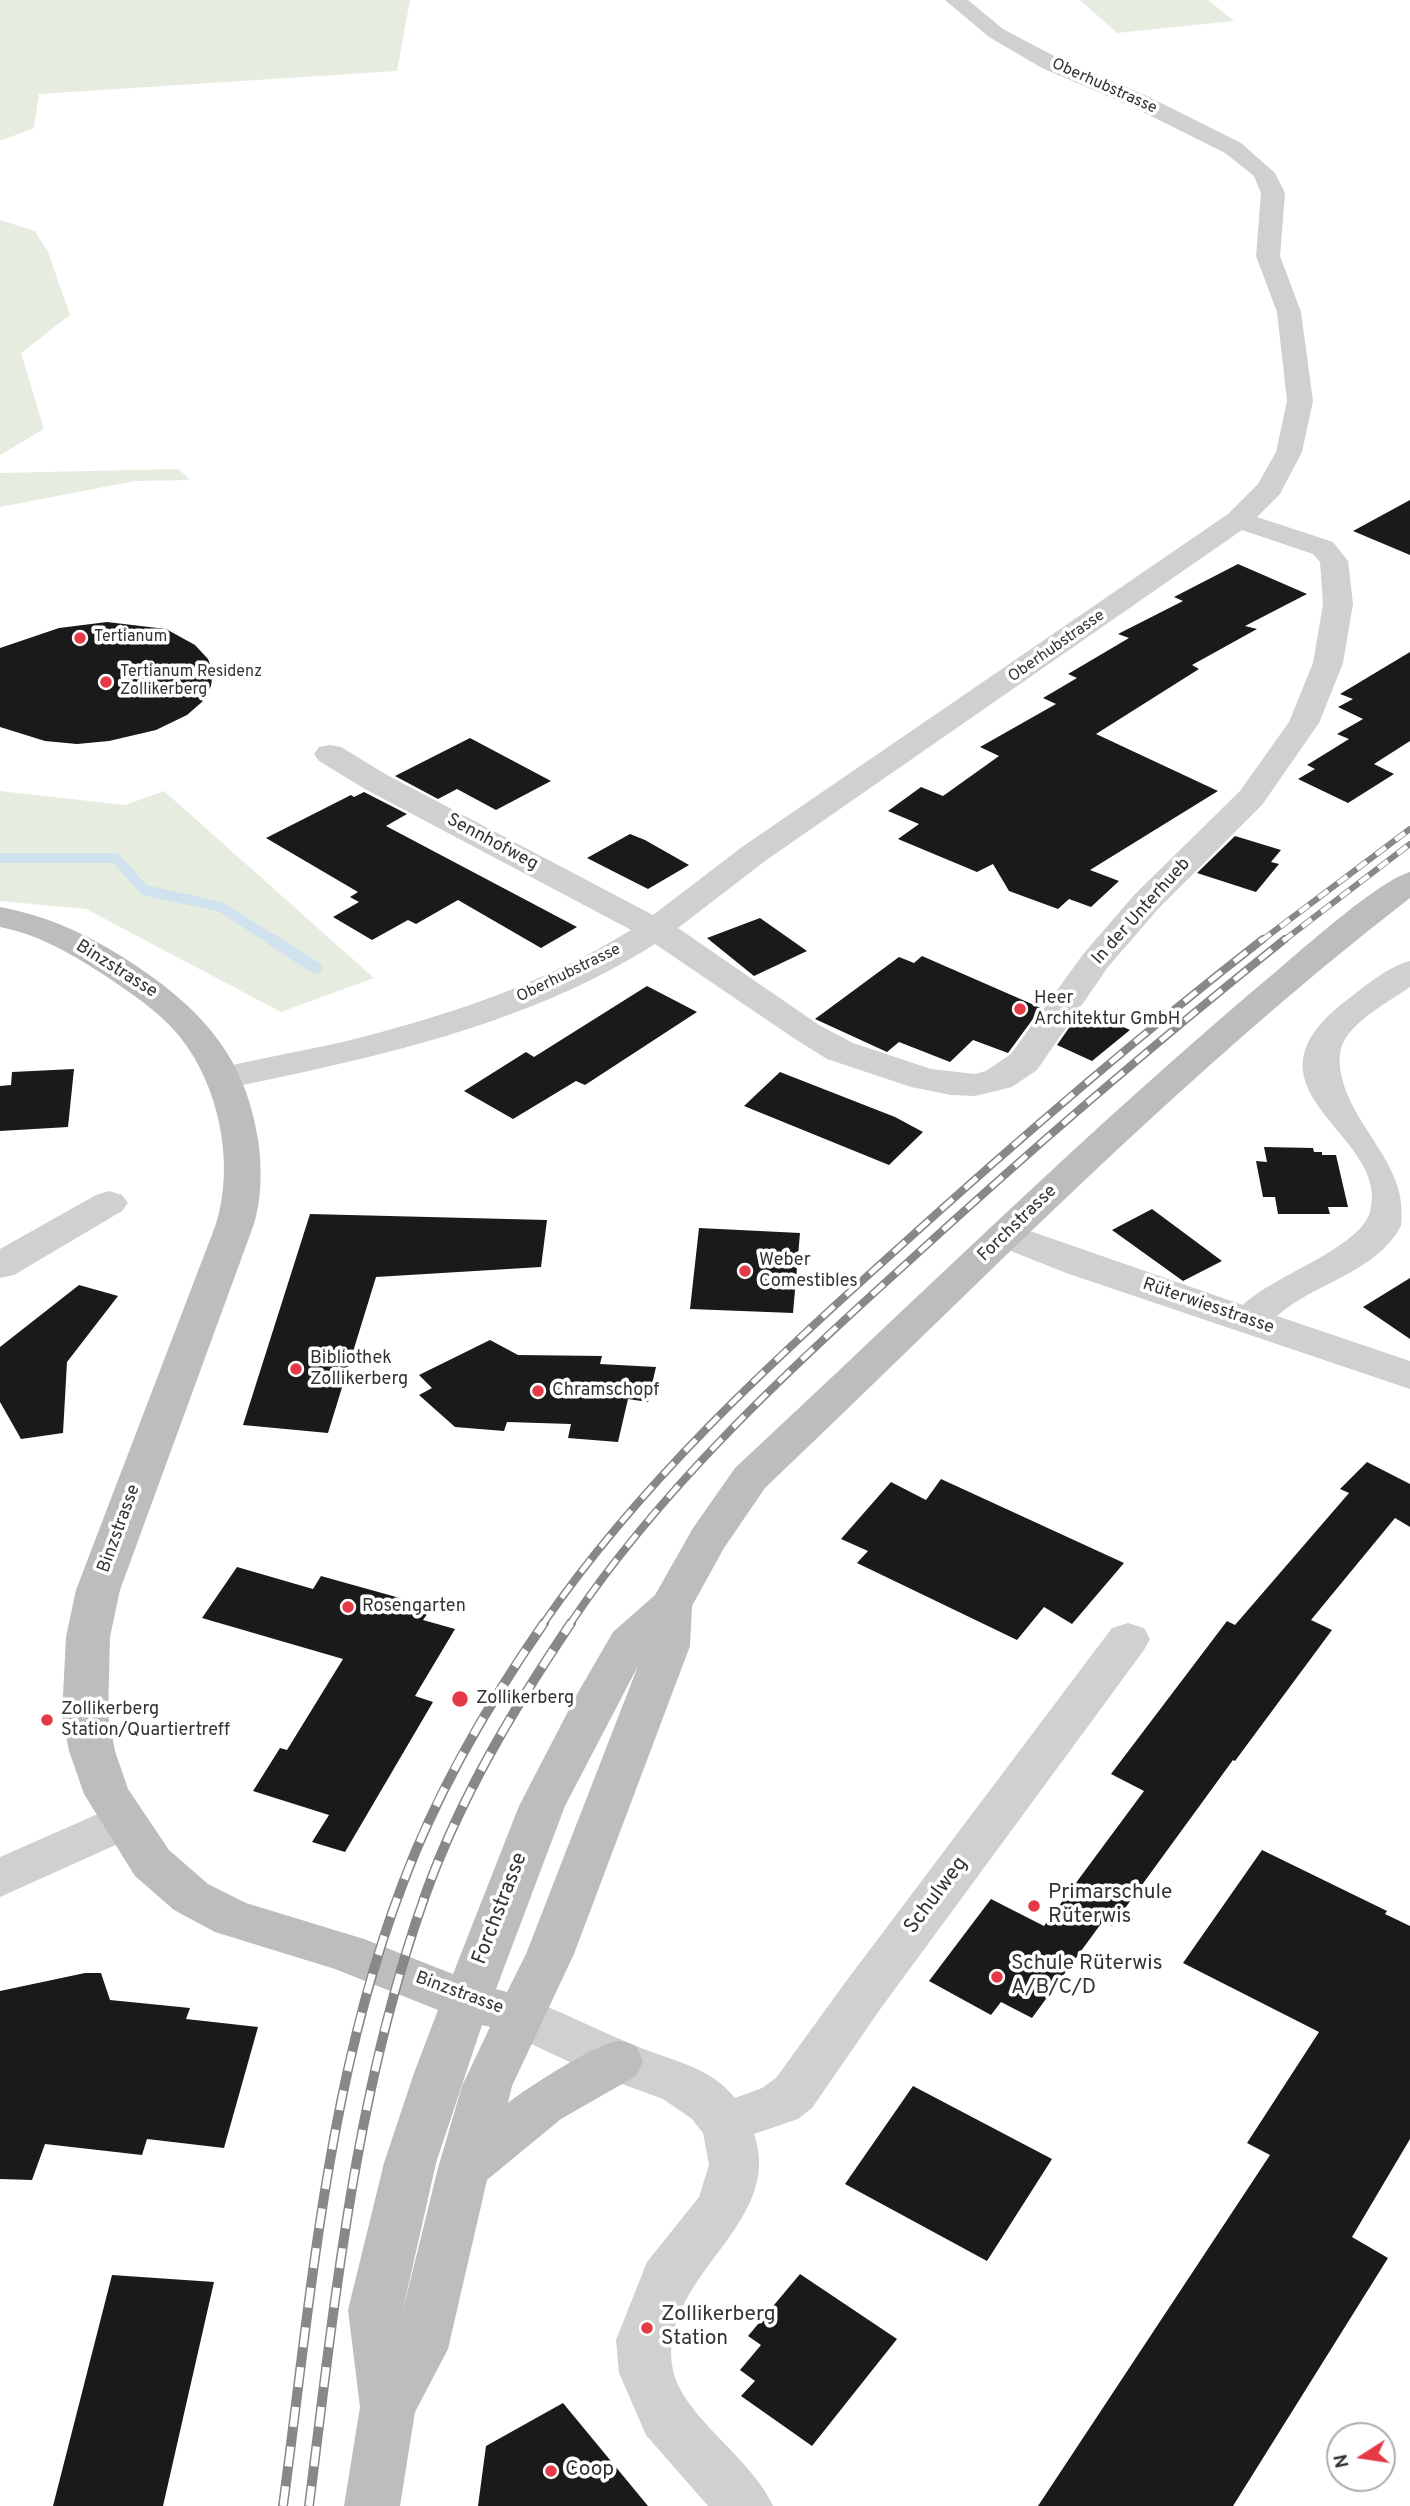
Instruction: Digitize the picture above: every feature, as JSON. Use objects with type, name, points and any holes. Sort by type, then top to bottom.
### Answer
[{"type":"main road","name":"Forchstrasse","points":[[372,2506],[388,2407],[375,2310],[410,2163],[467,1999],[542,1806],[629,1643],[670,1606],[708,1539],[750,1478],[1087,1158],[1252,1008],[1353,924],[1410,882]]},
{"type":"main road","name":"Binzstrasse","points":[[0,917],[12,918],[71,942],[162,998],[206,1045],[224,1078],[237,1125],[239,1207],[225,1252],[116,1538],[98,1590],[88,1637],[85,1715],[92,1751],[107,1794],[152,1863],[191,1897],[232,1918],[347,1953],[521,2017]]},
{"type":"main road","name":"Forchstrasse","points":[[388,2407],[421,2349],[464,2168],[487,2086],[550,1954],[668,1646],[670,1606]]},
{"type":"main road","points":[[464,2168],[543,2104],[618,2061]]},
{"type":"street","name":"Oberhubstrasse","points":[[224,1078],[348,1052],[448,1025],[542,990],[607,958],[655,929],[764,847],[1238,520],[1270,488],[1289,452],[1300,401],[1289,312],[1268,256],[1273,193],[1264,173],[1233,148],[1141,102],[1050,63],[1007,39],[955,0]]},
{"type":"street","name":"In der Unterhueb","points":[[655,929],[696,954],[807,1032],[840,1051],[924,1079],[951,1084],[975,1085],[999,1079],[1024,1062],[1105,950],[1147,901],[1251,798],[1304,723],[1319,687],[1328,663],[1338,604],[1334,561],[1323,548],[1238,520]]},
{"type":"street","name":"Sennhofweg","points":[[330,754],[376,782],[655,929]]},
{"type":"street","points":[[1249,1322],[1270,1301],[1363,1247],[1379,1231],[1389,1212],[1391,1182],[1377,1155],[1340,1115],[1321,1082],[1322,1048],[1334,1030],[1410,971]]},
{"type":"street","points":[[0,1266],[109,1203]]},
{"type":"street","name":"Rüterwiesstrasse","points":[[1007,1235],[1083,1265],[1410,1375]]},
{"type":"street","name":"Schulweg","points":[[725,2123],[780,2104],[794,2093],[864,1994],[1128,1639]]},
{"type":"street","points":[[0,1878],[123,1821]]},
{"type":"street","points":[[521,2017],[618,2061],[681,2084],[710,2104],[725,2123],[733,2147],[735,2165],[721,2208],[666,2279],[643,2340],[646,2373],[666,2417],[745,2506]]},
{"type":"shaded area","points":[[0,0],[410,0],[397,71],[39,94],[34,128],[0,141]]},
{"type":"shaded area","points":[[1080,0],[1208,0],[1234,21],[1117,33]]},
{"type":"shaded area","points":[[0,220],[35,231],[48,252],[70,315],[21,353],[44,429],[0,455]]},
{"type":"shaded area","points":[[179,469],[190,480],[135,481],[0,507],[0,473]]},
{"type":"shaded area","points":[[0,791],[125,805],[164,791],[374,978],[281,1012],[86,909],[0,901]]},
{"type":"building","points":[[1410,500],[1410,555],[1353,531]]},
{"type":"building","points":[[1238,564],[1307,594],[1245,626],[1257,629],[1192,665],[1199,669],[1096,734],[1218,791],[1090,870],[1119,881],[1091,907],[1069,899],[1058,909],[1009,891],[993,864],[977,872],[898,839],[919,824],[888,811],[921,787],[943,796],[999,756],[980,747],[1056,704],[1043,698],[1077,678],[1068,674],[1129,638],[1118,634],[1183,601],[1174,597]]},
{"type":"building","name":"Tertianum Residenz Zollikerberg","points":[[107,622],[166,629],[195,645],[208,659],[213,671],[211,686],[202,702],[187,715],[156,730],[109,741],[77,744],[45,741],[0,727],[0,648],[59,628]]},
{"type":"building","points":[[1410,652],[1410,741],[1374,764],[1394,774],[1348,803],[1298,779],[1315,769],[1307,765],[1349,739],[1337,734],[1363,719],[1338,707],[1353,699],[1340,694]]},
{"type":"building","points":[[470,738],[551,781],[496,810],[457,789],[438,799],[395,776]]},
{"type":"building","points":[[364,792],[407,814],[386,826],[577,927],[541,948],[458,900],[416,924],[408,920],[372,940],[333,917],[359,902],[350,897],[358,892],[266,838],[351,795],[354,797]]},
{"type":"building","points":[[630,834],[689,865],[648,889],[587,858]]},
{"type":"building","points":[[1235,836],[1281,850],[1271,862],[1279,864],[1256,892],[1197,873]]},
{"type":"building","points":[[760,918],[807,951],[754,976],[707,938]]},
{"type":"building","points":[[922,956],[1041,1008],[1008,1053],[973,1040],[950,1062],[899,1042],[887,1052],[815,1019],[899,957],[914,963]]},
{"type":"building","points":[[647,986],[697,1012],[585,1085],[576,1081],[513,1119],[464,1091],[526,1052],[534,1057]]},
{"type":"building","points":[[1088,1011],[1130,1030],[1092,1061],[1057,1045],[1071,1025]]},
{"type":"building","points":[[74,1069],[68,1127],[0,1131],[0,1086],[11,1085],[12,1072]]},
{"type":"building","points":[[780,1072],[895,1117],[923,1132],[889,1165],[744,1106]]},
{"type":"building","points":[[1264,1147],[1313,1148],[1314,1152],[1322,1152],[1322,1155],[1336,1155],[1348,1207],[1328,1207],[1330,1214],[1278,1214],[1275,1197],[1263,1197],[1256,1161],[1267,1162]]},
{"type":"building","points":[[1152,1209],[1222,1261],[1183,1281],[1112,1230]]},
{"type":"building","points":[[310,1214],[547,1220],[541,1267],[376,1277],[328,1433],[243,1425]]},
{"type":"building","name":"Weber Comestibles","points":[[699,1228],[800,1233],[793,1313],[690,1309]]},
{"type":"building","points":[[1410,1278],[1410,1339],[1363,1307]]},
{"type":"building","points":[[79,1285],[118,1296],[67,1362],[63,1433],[21,1439],[0,1402],[0,1347]]},
{"type":"building","name":"Chramschopf","points":[[490,1340],[518,1355],[602,1356],[600,1364],[656,1367],[648,1402],[628,1399],[618,1442],[568,1438],[571,1424],[507,1422],[504,1431],[455,1427],[419,1395],[432,1388],[419,1375]]},
{"type":"building","points":[[1367,1462],[1410,1484],[1410,1527],[1395,1518],[1311,1620],[1332,1630],[1112,1926],[1103,1921],[1032,2018],[1001,2002],[991,2015],[929,1981],[991,1899],[1044,1926],[1144,1791],[1111,1774],[1227,1621],[1235,1625],[1349,1493],[1340,1489]]},
{"type":"building","points":[[941,1479],[1124,1563],[1072,1624],[1044,1607],[1017,1640],[857,1563],[868,1551],[841,1539],[891,1482],[926,1500]]},
{"type":"building","points":[[237,1567],[313,1589],[321,1576],[432,1607],[423,1620],[455,1629],[415,1696],[433,1702],[345,1852],[312,1842],[329,1815],[253,1791],[280,1748],[287,1750],[343,1659],[202,1618]]},
{"type":"building","points":[[1262,1850],[1387,1911],[1385,1914],[1410,1926],[1410,2139],[1352,2237],[1388,2258],[1233,2506],[1038,2506],[1270,2155],[1247,2143],[1319,2032],[1183,1963]]},
{"type":"building","points":[[85,1973],[101,1973],[110,2000],[190,2008],[186,2019],[258,2027],[224,2148],[147,2139],[142,2155],[45,2144],[32,2180],[0,2179],[0,1991]]},
{"type":"building","points":[[913,2086],[1052,2159],[987,2261],[845,2184]]},
{"type":"building","points":[[800,2274],[897,2339],[812,2446],[741,2396],[755,2381],[740,2370],[761,2345],[748,2336]]},
{"type":"building","points":[[112,2275],[214,2282],[163,2506],[53,2506]]},
{"type":"building","name":"Coop","points":[[563,2403],[648,2506],[478,2506],[486,2446]]},
{"type":"waterway","points":[[0,858],[116,858],[144,890],[221,907],[274,941]]},
{"type":"waterway","points":[[271,939],[316,968]]},
{"type":"railway","points":[[1261,941],[1410,829]]},
{"type":"railway","points":[[1283,941],[1410,844]]},
{"type":"railway","points":[[543,1624],[621,1522],[753,1382],[1030,1131],[1263,939]]},
{"type":"railway","points":[[570,1624],[644,1526],[727,1433],[771,1389],[1047,1138],[1285,939]]},
{"type":"railway","points":[[283,2506],[325,2190],[356,2034],[377,1958],[417,1848],[448,1781],[484,1716],[544,1623]]},
{"type":"railway","points":[[309,2506],[351,2196],[381,2043],[402,1967],[426,1893],[472,1787],[509,1720],[571,1623]]},
{"type":"place","name":"Tertianum","points":[[80,638]]},
{"type":"place","name":"Tertianum Residenz Zollikerberg","points":[[106,682]]},
{"type":"place","name":"Heer Architektur GmbH","points":[[1020,1009]]},
{"type":"place","name":"Weber Comestibles","points":[[745,1271]]},
{"type":"place","name":"Bibliothek Zollikerberg","points":[[296,1369]]},
{"type":"place","name":"Chramschopf","points":[[538,1391]]},
{"type":"place","name":"Rosengarten","points":[[348,1607]]},
{"type":"place","name":"Zollikerberg","points":[[460,1699]]},
{"type":"place","name":"Zollikerberg Station/Quartiertreff","points":[[47,1720]]},
{"type":"place","name":"Primarschule Rüterwis","points":[[1034,1906]]},
{"type":"place","name":"Schule Rüterwis A/B/C/D","points":[[997,1977]]},
{"type":"place","name":"Zollikerberg Station","points":[[647,2328]]},
{"type":"place","name":"Coop","points":[[551,2471]]}]
